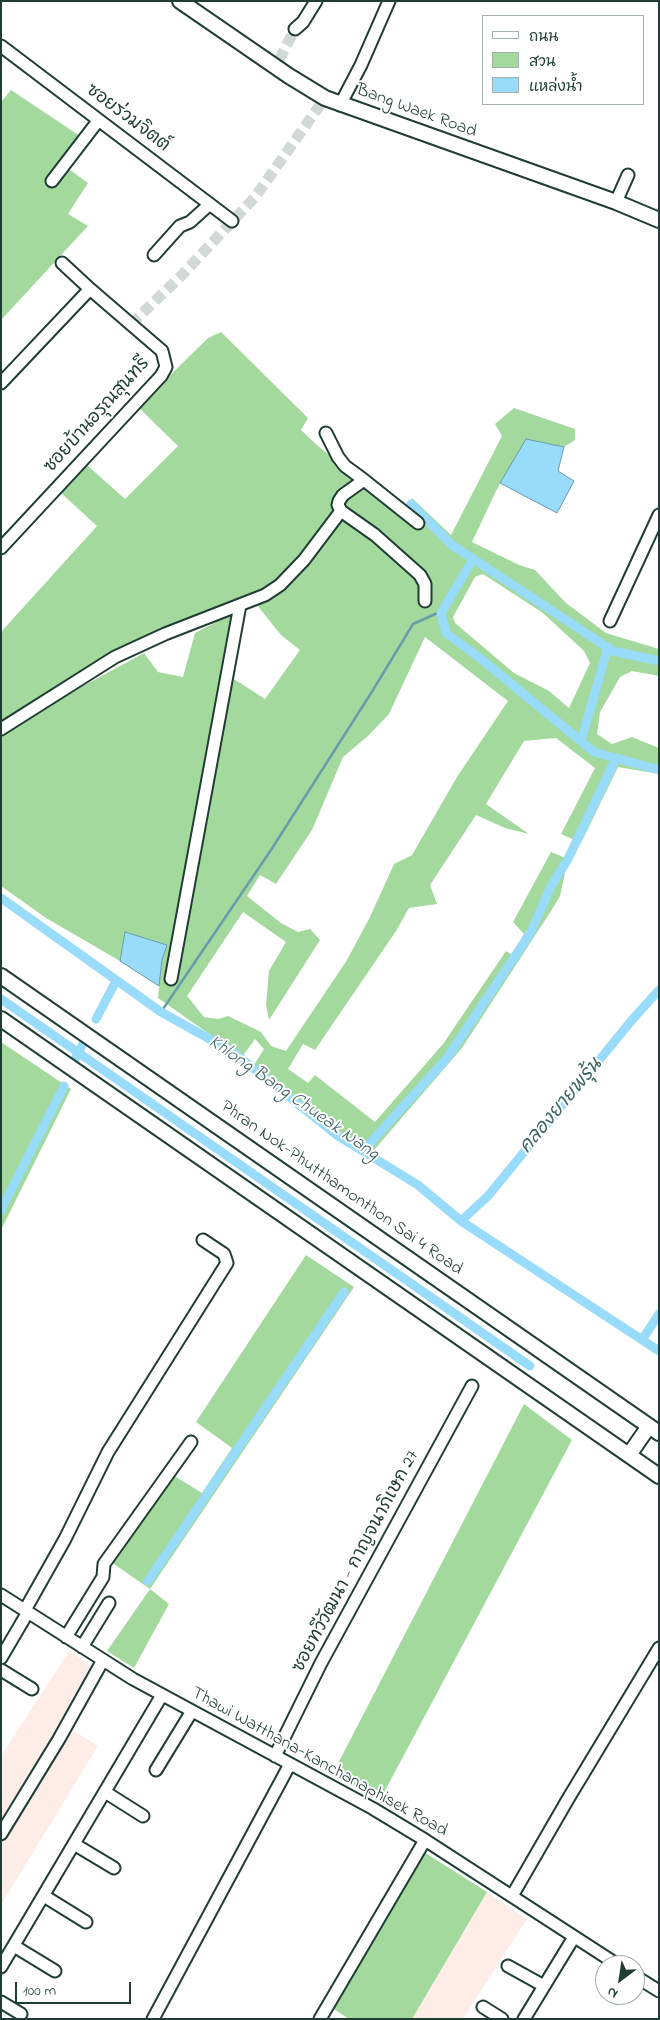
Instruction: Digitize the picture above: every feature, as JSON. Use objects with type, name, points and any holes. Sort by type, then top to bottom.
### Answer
[{"type":"main road","name":"Bang Waek Road","points":[[181,1],[277,63],[326,98],[340,105],[616,202],[659,220]]},
{"type":"main road","name":"Phran Nok-Phutthamonthon Sai 4 Road","points":[[1,976],[654,1430]]},
{"type":"main road","points":[[1,1019],[659,1476]]},
{"type":"main road","points":[[629,1455],[654,1430]]},
{"type":"street","points":[[307,1],[297,18],[294,30],[303,22],[316,1]]},
{"type":"street","points":[[340,105],[361,64],[389,1]]},
{"type":"street","name":"ซอยร่วมจิตต์","points":[[1,46],[232,221]]},
{"type":"street","points":[[52,181],[98,121]]},
{"type":"street","points":[[616,202],[628,175]]},
{"type":"street","points":[[154,255],[180,226],[190,222],[210,204]]},
{"type":"street","name":"ซอยบ้านอรุณสุนทรี","points":[[1,548],[161,376],[166,367],[162,351],[62,263]]},
{"type":"street","points":[[1,383],[90,289]]},
{"type":"street","points":[[326,433],[338,457],[345,466],[418,523]]},
{"type":"street","points":[[364,480],[343,495],[338,505],[341,511],[375,535],[420,575],[425,584],[425,601]]},
{"type":"street","points":[[1,729],[110,660],[174,630],[265,595],[293,572],[305,559],[341,511]]},
{"type":"street","points":[[610,621],[659,516]]},
{"type":"street","points":[[171,979],[240,606]]},
{"type":"street","points":[[1,1658],[65,1539],[108,1452],[227,1263],[224,1254],[203,1240]]},
{"type":"street","name":"ซอยทวีวัฒนา - กาญจนาภิเษก 27","points":[[275,1756],[321,1664],[472,1386]]},
{"type":"street","points":[[66,1637],[102,1577],[104,1564],[191,1442]]},
{"type":"street","name":"Thawi Watthana-Kanchanaphisek Road","points":[[1,1595],[162,1696],[290,1764],[425,1840],[603,1955]]},
{"type":"street","points":[[82,1647],[109,1603]]},
{"type":"street","points":[[512,1896],[659,1648]]},
{"type":"street","points":[[1,1834],[54,1747],[103,1660]]},
{"type":"street","points":[[1,1670],[32,1689]]},
{"type":"street","points":[[1,1967],[162,1696]]},
{"type":"street","points":[[156,1770],[192,1711]]},
{"type":"street","points":[[153,2019],[290,1764]]},
{"type":"street","points":[[105,1792],[143,1816]]},
{"type":"street","points":[[320,2019],[425,1840]]},
{"type":"street","points":[[74,1844],[114,1868]]},
{"type":"street","points":[[44,1896],[86,1922]]},
{"type":"street","points":[[524,2019],[574,1936]]},
{"type":"street","points":[[14,1946],[55,1971]]},
{"type":"street","points":[[508,1966],[544,1986]]},
{"type":"street","points":[[645,1982],[659,1991]]},
{"type":"street","points":[[1,2002],[21,2014]]},
{"type":"street","points":[[483,2007],[502,2019]]},
{"type":"shaded area","points":[[69,1651],[103,1673],[71,1729],[98,1746],[1,1905],[1,1756]]},
{"type":"shaded area","points":[[487,1892],[527,1919],[463,2019],[412,2019]]},
{"type":"green space","points":[[11,90],[80,136],[70,170],[88,183],[68,214],[88,226],[1,320],[1,102]]},
{"type":"green space","points":[[221,332],[308,418],[301,430],[318,446],[402,514],[412,498],[451,535],[502,436],[495,424],[514,408],[575,429],[575,440],[564,447],[526,439],[496,491],[472,542],[519,565],[535,570],[566,603],[606,633],[659,649],[659,676],[632,671],[620,677],[600,712],[597,734],[612,744],[632,737],[659,748],[659,774],[618,767],[581,843],[561,834],[595,768],[556,738],[524,741],[486,804],[529,834],[505,828],[476,815],[430,885],[437,904],[409,908],[396,931],[315,1050],[303,1044],[288,1069],[308,1083],[315,1075],[375,1122],[443,1044],[506,951],[512,955],[524,934],[513,922],[551,852],[568,859],[560,896],[462,1048],[374,1150],[364,1144],[358,1146],[254,1065],[264,1049],[255,1039],[242,1057],[158,998],[162,960],[166,945],[125,932],[120,961],[46,918],[1,886],[1,734],[37,711],[144,653],[158,672],[183,677],[195,633],[228,616],[84,669],[1,723],[1,632],[97,526],[61,493],[87,465],[125,499],[178,446],[138,407],[208,338]],"holes":[[[483,574],[543,613],[584,651],[590,663],[569,708],[549,691],[514,673],[455,623],[453,617],[475,577]],[[257,605],[281,635],[300,650],[265,699],[234,679],[220,743],[234,613]],[[425,637],[508,701],[457,777],[412,855],[394,864],[370,917],[347,960],[286,1051],[271,1046],[261,1032],[228,1016],[218,1019],[204,1017],[187,996],[243,912],[286,942],[269,971],[266,1005],[269,1020],[320,940],[310,929],[298,932],[281,923],[247,896],[260,875],[276,884],[312,830],[343,757],[369,735],[389,714]]]},
{"type":"green space","points":[[1,1042],[71,1089],[1,1230]]},
{"type":"green space","points":[[306,1255],[354,1287],[150,1589],[104,1557],[163,1469],[202,1493],[232,1448],[196,1422]]},
{"type":"green space","points":[[524,1404],[572,1440],[380,1800],[332,1775]]},
{"type":"green space","points":[[150,1589],[169,1604],[134,1668],[107,1651]]},
{"type":"green space","points":[[424,1852],[487,1892],[412,2019],[349,2019],[332,2008]]},
{"type":"water","points":[[526,439],[564,447],[558,471],[574,481],[557,513],[500,483]]},
{"type":"water","points":[[125,932],[167,945],[162,960],[159,986],[120,961]]},
{"type":"waterway","points":[[411,504],[452,545],[613,651],[659,661]]},
{"type":"waterway","points":[[473,559],[441,613],[446,633],[481,659],[594,752],[659,770]]},
{"type":"waterway","points":[[161,1012],[271,850],[413,624],[442,611]]},
{"type":"waterway","points":[[581,741],[608,647]]},
{"type":"waterway","points":[[363,1151],[447,1058],[531,932],[551,886],[568,859],[616,758]]},
{"type":"waterway","name":"Khlong Bang Chueak Nang","points":[[1,898],[161,1012],[233,1052],[338,1136],[418,1185],[461,1221],[659,1351]]},
{"type":"waterway","points":[[96,1019],[116,981]]},
{"type":"waterway","name":"คลองยายพรุ้น","points":[[461,1221],[488,1196],[632,1020],[659,990]]},
{"type":"waterway","points":[[1,999],[530,1366]]},
{"type":"waterway","points":[[74,1061],[84,1042]]},
{"type":"waterway","points":[[1,1210],[64,1086]]},
{"type":"waterway","points":[[148,1581],[344,1292]]},
{"type":"waterway","points":[[642,1340],[659,1314]]},
{"type":"tunnel","points":[[279,60],[294,31]]},
{"type":"tunnel","points":[[131,324],[181,276],[255,197],[325,98]]}]
